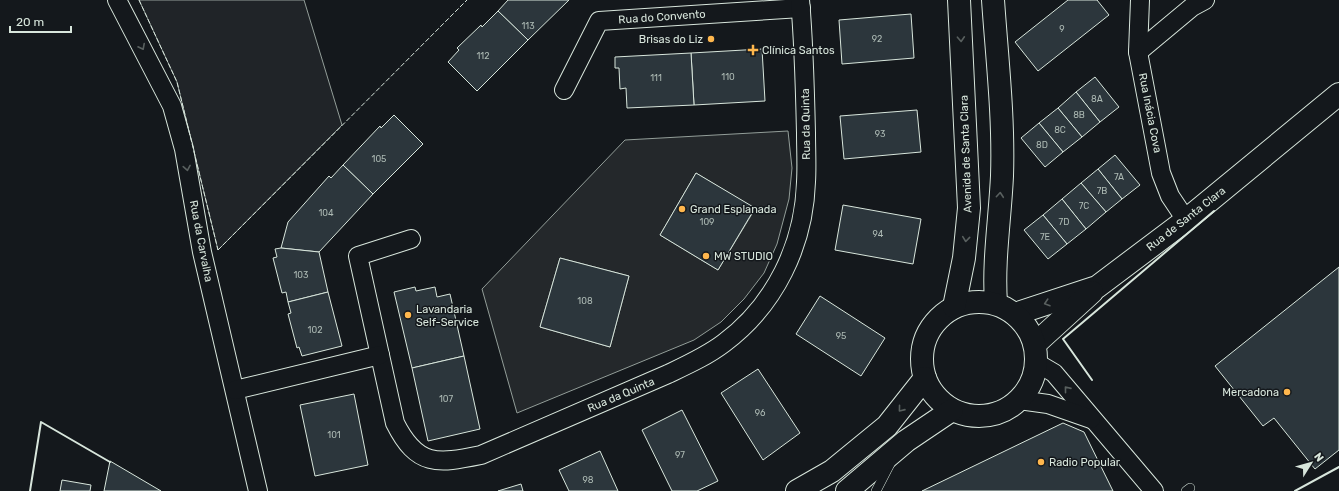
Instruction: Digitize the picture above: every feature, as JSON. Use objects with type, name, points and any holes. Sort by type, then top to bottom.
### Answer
[{"type":"main road","name":"Avenida de Santa Clara","points":[[954,307],[964,258],[969,208],[959,0]]},
{"type":"main road","points":[[993,0],[1001,126],[1002,169],[995,258],[996,304]]},
{"type":"main road","name":"Rua de Santa Clara","points":[[1015,314],[1097,286],[1186,220],[1339,94]]},
{"type":"main road","points":[[1036,353],[1097,286]]},
{"type":"main road","points":[[982,301],[996,304],[1015,314],[1027,327],[1036,353],[1034,377],[1028,390],[1019,400],[1004,411],[987,416],[969,416],[952,410],[940,401],[931,391],[925,378],[921,361],[925,340],[929,329],[940,316],[954,307],[967,302],[982,301]]},
{"type":"main road","points":[[797,491],[832,471],[887,426],[925,378]]},
{"type":"main road","points":[[847,491],[906,441],[952,410]]},
{"type":"street","name":"Rua da Carvalha","points":[[117,0],[172,106],[184,149],[202,252],[258,491]]},
{"type":"street","name":"Rua Inácia Cova","points":[[1140,0],[1138,52],[1161,173],[1170,196],[1186,220]]},
{"type":"street","points":[[1138,52],[1192,7],[1205,0]]},
{"type":"street","name":"Rua do Convento","points":[[564,90],[599,22],[801,4]]},
{"type":"street","name":"Rua da Quinta","points":[[411,239],[358,256],[395,424],[404,441],[418,455],[435,461],[458,460],[481,455],[668,374],[723,343],[746,324],[764,303],[782,278],[794,248],[803,214],[806,182],[805,64],[801,4]]},
{"type":"street","points":[[1036,353],[1154,491]]},
{"type":"street","points":[[235,390],[380,355]]},
{"type":"street","points":[[1019,400],[1048,404],[1092,419]]},
{"type":"lane","points":[[876,491],[884,472],[906,441]]},
{"type":"shaded area","points":[[139,0],[304,0],[342,125],[218,250],[177,82]]},
{"type":"shaded area","points":[[788,131],[792,168],[789,199],[777,244],[764,273],[744,299],[721,322],[694,340],[517,413],[482,289],[625,140]],"holes":[[[696,173],[755,209],[718,270],[660,235]],[[560,258],[629,276],[610,347],[540,327]]]},
{"type":"building","points":[[508,0],[569,0],[528,40],[498,11]]},
{"type":"building","points":[[1068,0],[1097,0],[1109,15],[1038,71],[1015,42]]},
{"type":"building","points":[[498,11],[528,40],[477,91],[448,62],[459,50],[457,48]]},
{"type":"building","points":[[911,14],[914,58],[842,64],[839,20]]},
{"type":"building","points":[[762,49],[765,101],[694,105],[691,53]]},
{"type":"building","points":[[691,53],[694,105],[627,108],[626,88],[620,89],[619,68],[615,68],[615,57]]},
{"type":"building","points":[[1095,77],[1119,107],[1100,122],[1076,92]]},
{"type":"building","points":[[1076,92],[1100,122],[1082,137],[1058,108]]},
{"type":"building","points":[[1058,108],[1082,137],[1063,152],[1039,123]]},
{"type":"building","points":[[917,110],[921,152],[844,159],[840,116]]},
{"type":"building","points":[[394,115],[423,144],[373,194],[343,165],[380,126],[381,128]]},
{"type":"building","points":[[1039,123],[1063,152],[1045,167],[1021,138]]},
{"type":"building","points":[[1115,155],[1140,185],[1122,199],[1098,169]]},
{"type":"building","points":[[343,165],[373,194],[319,252],[281,248],[288,222],[329,176],[331,178]]},
{"type":"building","points":[[1098,169],[1122,199],[1106,212],[1081,183]]},
{"type":"building","points":[[696,173],[755,208],[718,270],[660,235]]},
{"type":"building","points":[[1081,183],[1106,212],[1086,229],[1062,199]]},
{"type":"building","points":[[1062,199],[1086,229],[1067,244],[1043,215]]},
{"type":"building","points":[[843,205],[921,219],[913,264],[835,250]]},
{"type":"building","points":[[1043,215],[1067,244],[1048,259],[1024,230]]},
{"type":"building","points":[[281,248],[319,252],[328,292],[288,302],[286,292],[282,293],[273,258],[277,257],[275,249]]},
{"type":"building","points":[[560,258],[629,276],[610,347],[540,327]]},
{"type":"building","name":"Mercadona","points":[[1339,267],[1339,450],[1315,469],[1274,418],[1263,426],[1215,366]]},
{"type":"building","points":[[415,287],[416,291],[435,287],[437,297],[450,294],[464,356],[412,368],[394,292]]},
{"type":"building","points":[[328,292],[342,346],[302,356],[299,347],[297,348],[288,314],[291,313],[288,302]]},
{"type":"building","points":[[820,296],[885,338],[861,376],[796,334]]},
{"type":"building","points":[[464,356],[480,429],[428,441],[412,368]]},
{"type":"building","points":[[758,369],[800,433],[763,460],[721,393]]},
{"type":"building","points":[[354,394],[368,465],[315,476],[300,405]]},
{"type":"building","points":[[682,410],[718,481],[697,491],[672,491],[642,430]]},
{"type":"building","name":"Radio Popular","points":[[1063,423],[1084,432],[1113,491],[922,491]]},
{"type":"building","points":[[600,451],[618,491],[569,491],[559,470]]},
{"type":"building","points":[[110,461],[161,491],[104,491]]},
{"type":"building","points":[[62,480],[91,485],[90,491],[60,491]]},
{"type":"building","points":[[521,484],[523,491],[498,491]]},
{"type":"fence","points":[[139,0],[177,82],[218,250]]},
{"type":"fence","points":[[218,250],[467,0]]},
{"type":"wall","points":[[1092,380],[1063,339],[1214,211]]},
{"type":"wall","points":[[30,491],[41,422],[110,462]]},
{"type":"wall","points":[[1295,491],[1339,467]]},
{"type":"place","name":"Brisas do Liz","points":[[711,39]]},
{"type":"place","name":"Clínica Santos","points":[[753,50]]},
{"type":"place","name":"Grand Esplanada","points":[[682,209]]},
{"type":"place","name":"MW STUDIO","points":[[706,256]]},
{"type":"place","name":"Lavandaria Self-Service","points":[[408,315]]},
{"type":"place","name":"Mercadona","points":[[1287,392]]},
{"type":"place","name":"Radio Popular","points":[[1041,462]]}]
